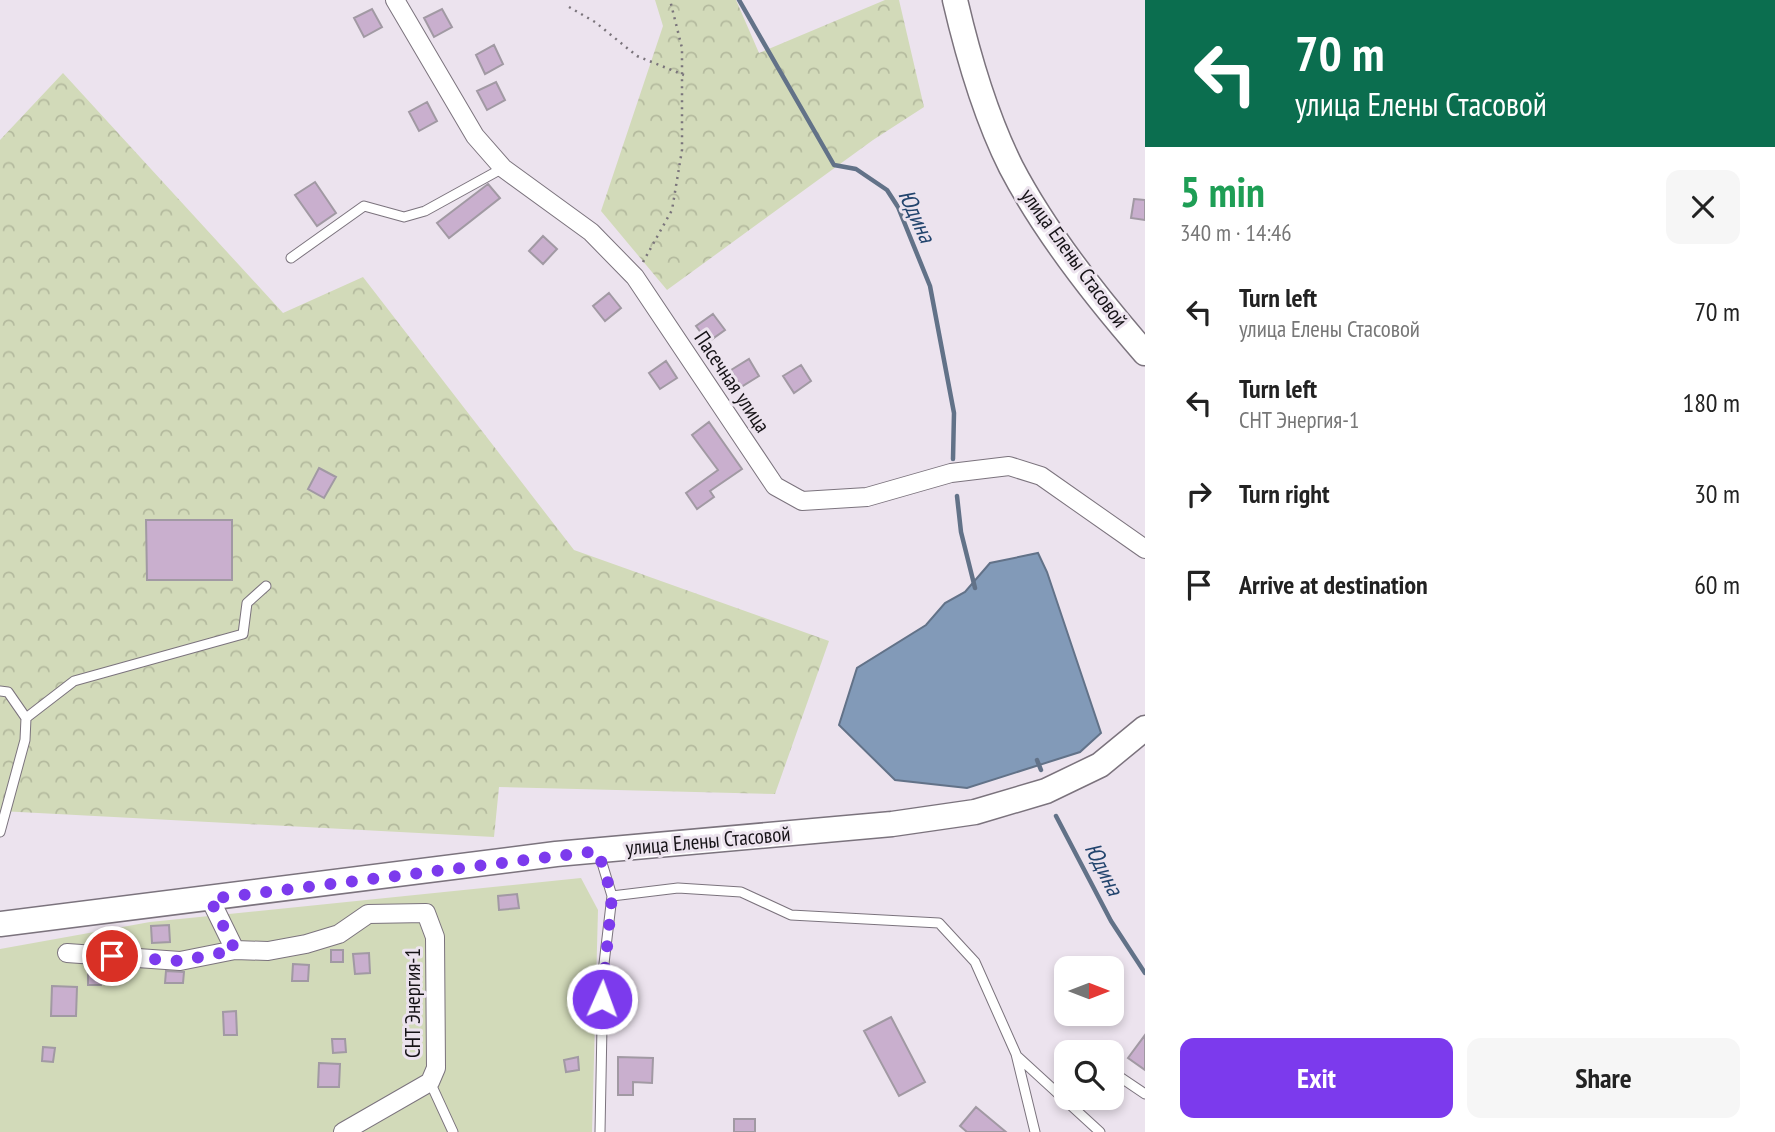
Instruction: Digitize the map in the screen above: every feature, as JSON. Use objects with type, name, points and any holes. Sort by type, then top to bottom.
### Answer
[{"type":"main road","name":"улица Елены Стасовой","points":[[955,0],[983,98],[1010,165],[1036,212],[1116,320],[1145,353]]},
{"type":"main road","name":"улица Елены Стасовой","points":[[0,924],[598,851],[892,824],[975,812],[1046,791],[1100,765],[1144,731]]},
{"type":"street","name":"Пасечная улица","points":[[395,0],[475,136],[503,168],[591,232],[635,277],[775,486],[802,501],[867,498],[951,473],[1009,466],[1041,476],[1145,550]]},
{"type":"street","points":[[67,953],[180,961],[235,950],[210,899]]},
{"type":"street","name":"СНТ Энергия-1","points":[[235,950],[268,951],[306,944],[339,934],[368,914],[426,913],[435,937],[436,1068],[430,1082],[343,1132]]},
{"type":"lane","points":[[291,258],[364,206],[404,217],[425,211],[503,168]]},
{"type":"lane","points":[[26,718],[74,681],[243,634],[247,603],[266,586]]},
{"type":"lane","points":[[0,691],[8,692],[26,718],[26,740],[9,808],[0,832]]},
{"type":"lane","points":[[598,851],[612,896],[603,972],[600,1132]]},
{"type":"lane","points":[[612,896],[677,888],[741,892],[790,915],[939,923],[975,962],[1016,1054],[1035,1132]]},
{"type":"lane","points":[[1016,1054],[1100,1132]]},
{"type":"lane","points":[[1124,1080],[1145,1094]]},
{"type":"lane","points":[[430,1082],[453,1132]]},
{"type":"path","points":[[635,277],[672,210],[682,150],[682,48],[670,0]]},
{"type":"path","points":[[569,7],[595,22],[637,56],[684,75]]},
{"type":"green space","points":[[655,0],[736,0],[759,53],[885,0],[899,0],[924,107],[873,140],[667,290],[601,211],[663,26]]},
{"type":"green space","points":[[63,73],[283,313],[363,277],[574,550],[829,641],[775,794],[499,787],[494,837],[0,811],[0,140]]},
{"type":"green space","points":[[581,878],[598,910],[592,1132],[0,1132],[0,949],[150,922]]},
{"type":"water","points":[[1038,553],[1047,572],[1101,733],[1080,752],[967,788],[895,780],[839,725],[857,668],[926,625],[945,603],[965,592],[990,563]]},
{"type":"building","points":[[372,9],[382,27],[364,37],[354,18]]},
{"type":"building","points":[[442,9],[452,27],[434,37],[424,18]]},
{"type":"building","points":[[494,45],[503,64],[485,74],[476,55]]},
{"type":"building","points":[[496,82],[505,100],[487,110],[477,91]]},
{"type":"building","points":[[427,102],[437,121],[419,131],[409,112]]},
{"type":"building","points":[[315,182],[336,213],[317,226],[295,195]]},
{"type":"building","points":[[488,184],[500,198],[449,238],[437,223]]},
{"type":"building","points":[[1134,199],[1145,200],[1145,220],[1131,218]]},
{"type":"building","points":[[543,236],[557,249],[543,264],[529,251]]},
{"type":"building","points":[[609,293],[621,308],[605,321],[593,306]]},
{"type":"building","points":[[713,314],[725,330],[708,342],[696,326]]},
{"type":"building","points":[[749,359],[759,376],[741,387],[731,370]]},
{"type":"building","points":[[666,361],[677,378],[660,389],[649,373]]},
{"type":"building","points":[[801,365],[811,381],[794,393],[783,376]]},
{"type":"building","points":[[709,422],[742,469],[710,491],[714,497],[697,509],[686,493],[718,470],[692,435]]},
{"type":"building","points":[[319,468],[336,477],[324,498],[308,489]]},
{"type":"building","points":[[146,520],[232,520],[232,580],[147,580]]},
{"type":"building","points":[[517,894],[519,908],[499,910],[498,896]]},
{"type":"building","points":[[169,925],[170,942],[152,943],[151,926]]},
{"type":"building","points":[[331,950],[343,950],[343,962],[331,962]]},
{"type":"building","points":[[369,953],[370,973],[355,974],[353,954]]},
{"type":"building","points":[[293,964],[309,965],[308,981],[292,981]]},
{"type":"building","points":[[106,967],[123,968],[123,977],[106,976]]},
{"type":"building","points":[[88,970],[102,970],[101,985],[88,985]]},
{"type":"building","points":[[166,971],[184,972],[183,983],[165,983]]},
{"type":"building","points":[[52,986],[77,987],[76,1016],[51,1016]]},
{"type":"building","points":[[236,1011],[237,1035],[224,1035],[223,1012]]},
{"type":"building","points":[[891,1017],[925,1082],[899,1096],[864,1031]]},
{"type":"building","points":[[1145,1035],[1145,1070],[1128,1058]]},
{"type":"building","points":[[332,1039],[345,1039],[346,1052],[333,1053]]},
{"type":"building","points":[[43,1047],[55,1048],[53,1062],[42,1061]]},
{"type":"building","points":[[578,1057],[579,1070],[566,1072],[564,1060]]},
{"type":"building","points":[[618,1057],[653,1058],[652,1083],[633,1082],[633,1095],[618,1095]]},
{"type":"building","points":[[319,1063],[340,1064],[339,1087],[318,1087]]},
{"type":"building","points":[[976,1107],[1006,1132],[967,1132],[960,1126]]},
{"type":"building","points":[[734,1119],[755,1119],[755,1132],[734,1132]]},
{"type":"waterway","name":"Юдина","points":[[739,0],[834,165],[856,169],[887,190],[898,207],[930,286],[954,413],[953,459]]},
{"type":"waterway","name":"Юдина","points":[[957,496],[961,532],[975,588]]},
{"type":"waterway","name":"Юдина","points":[[1037,760],[1041,770]]},
{"type":"waterway","name":"Юдина","points":[[1056,816],[1111,921],[1145,973]]},
{"type":"route","points":[[112,956],[180,961],[235,950],[210,899],[556,854],[598,851],[612,896],[602,999]]}]
